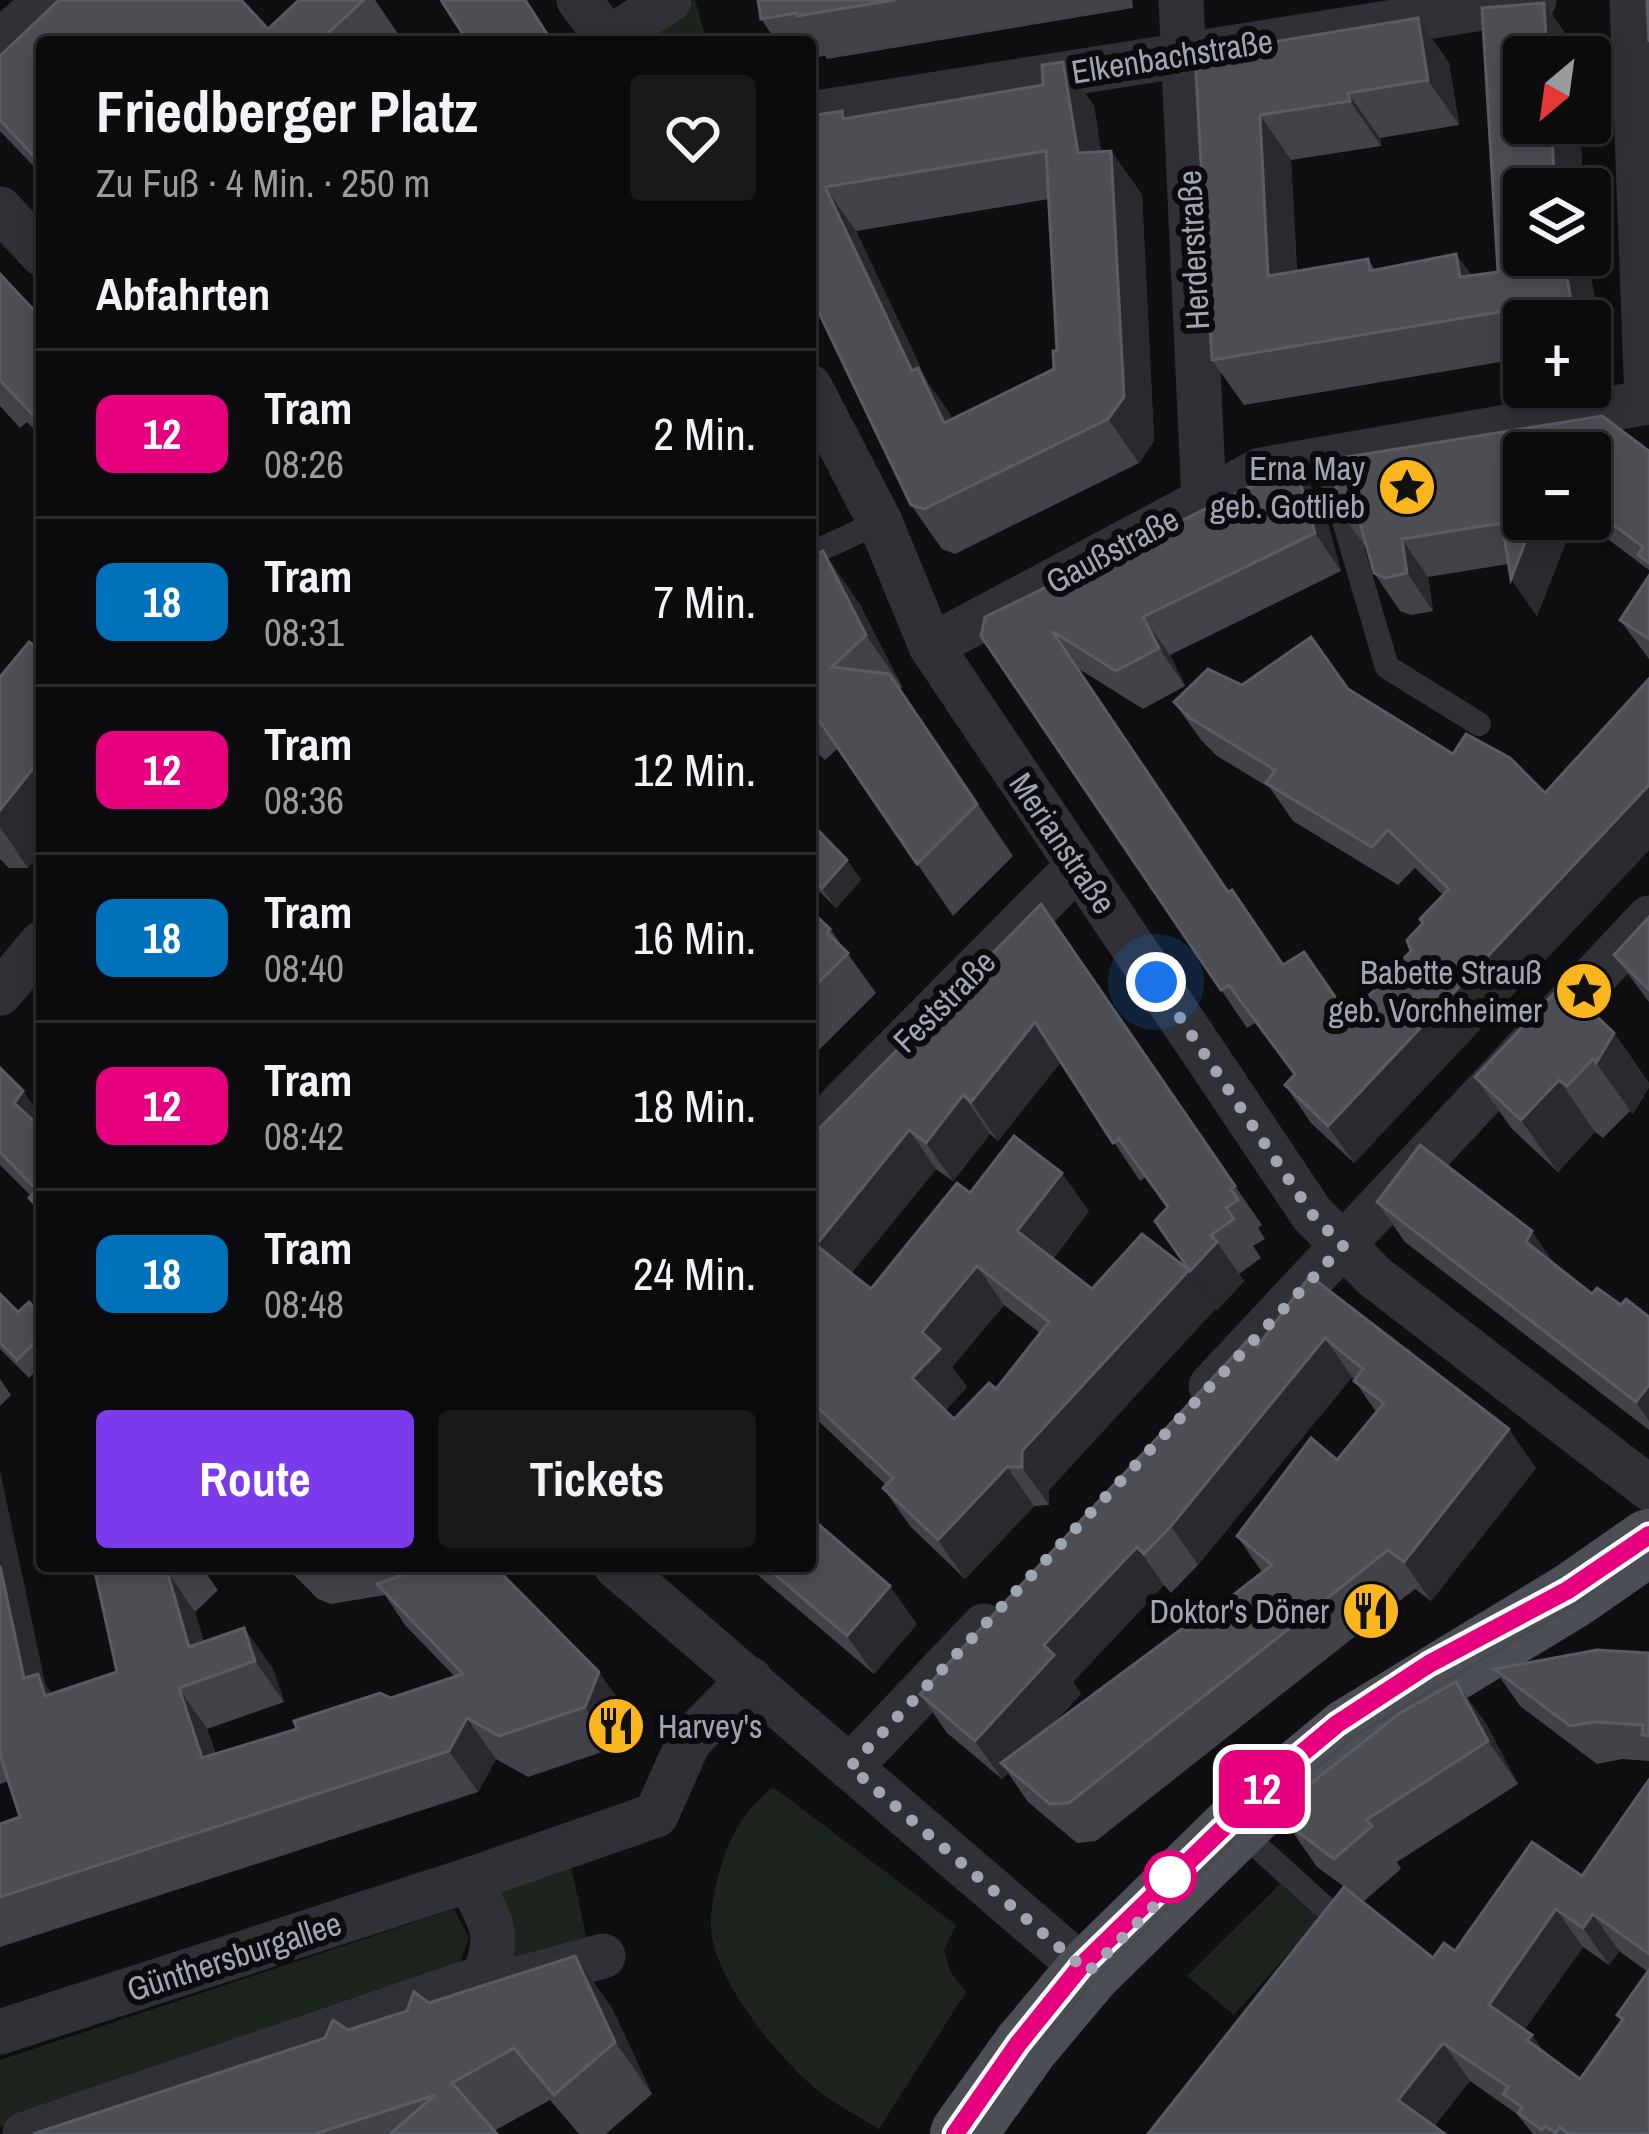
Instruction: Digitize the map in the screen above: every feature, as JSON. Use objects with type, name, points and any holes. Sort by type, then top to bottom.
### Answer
[{"type":"main road","points":[[975,2130],[1088,1972],[1236,1827],[1349,1731],[1573,1595],[1649,1543]]},
{"type":"main road","points":[[1573,1595],[1649,1567]]},
{"type":"street","points":[[0,43],[46,0]]},
{"type":"street","points":[[579,0],[606,36]]},
{"type":"street","points":[[615,36],[670,0]]},
{"type":"street","name":"Herderstraße","points":[[1181,0],[1204,500]]},
{"type":"street","name":"Elkenbachstraße","points":[[816,113],[1534,0]]},
{"type":"street","points":[[1632,0],[1648,401]]},
{"type":"street","points":[[0,209],[36,248]]},
{"type":"street","name":"Merianstraße","points":[[816,399],[880,522],[931,646],[1312,1214],[1375,1277],[1649,1488]]},
{"type":"street","name":"Gaußstraße","points":[[931,646],[1261,470],[1648,401]]},
{"type":"street","name":"Feststraße","points":[[816,1130],[1078,866]]},
{"type":"street","points":[[1179,1420],[1649,918]]},
{"type":"street","points":[[623,1572],[1088,1972]]},
{"type":"street","points":[[850,1767],[1015,1594]]},
{"type":"street","name":"Günthersburgallee","points":[[0,2032],[656,1815],[689,1741],[750,1679]]},
{"type":"street","points":[[469,1880],[495,1930],[495,1951],[484,1977]]},
{"type":"street","points":[[25,2134],[484,1977],[501,1984],[604,1956]]},
{"type":"lane","points":[[1325,456],[1387,668],[1479,724]]},
{"type":"lane","points":[[816,551],[880,522]]},
{"type":"lane","points":[[1236,1827],[1343,1924],[1316,1959]]},
{"type":"shaded area","points":[[695,0],[705,36],[632,36]]},
{"type":"shaded area","points":[[773,1787],[956,1925],[944,1950],[950,1971],[966,1992],[879,2129],[823,2095],[784,2058],[735,1993],[715,1948],[711,1911],[726,1852],[748,1812]]},
{"type":"shaded area","points":[[570,1863],[589,1948],[510,1958],[493,1883]]},
{"type":"shaded area","points":[[1280,1884],[1319,1919],[1234,2015],[1187,1976]]},
{"type":"shaded area","points":[[454,1909],[469,1938],[456,1974],[0,2127],[0,2060]]},
{"type":"building","points":[[59,0],[241,0],[268,29],[299,0],[364,0],[325,36],[36,36],[36,159],[0,120],[0,56]]},
{"type":"building","points":[[441,0],[525,0],[548,36],[464,36]]},
{"type":"building","points":[[758,0],[895,0],[761,19]]},
{"type":"building","points":[[1544,3],[1546,36],[1503,36],[1503,144],[1552,144],[1554,168],[1503,168],[1503,276],[1567,276],[1571,300],[1503,300],[1503,311],[1212,360],[1195,55],[1418,18],[1428,80],[1348,93],[1350,101],[1260,115],[1268,276],[1368,259],[1370,271],[1456,254],[1460,277],[1498,272],[1482,8]]},
{"type":"building","points":[[1063,62],[1078,153],[1111,151],[1124,397],[1108,419],[924,509],[911,505],[816,307],[816,115],[842,111],[843,119],[1043,85],[1042,65]],"holes":[[[1046,151],[1057,351],[1053,351],[1054,369],[944,423],[918,368],[912,371],[825,187]]]},
{"type":"building","points":[[0,274],[36,313],[36,419],[0,380]]},
{"type":"building","points":[[1602,416],[1649,451],[1649,563],[1638,555],[1643,547],[1611,523],[1611,432],[1503,432],[1503,529],[1502,523],[1402,539],[1407,573],[1385,578],[1374,573],[1357,512],[1345,518],[1328,460]]},
{"type":"building","points":[[1295,465],[1315,533],[1143,617],[1159,648],[1116,671],[1052,631],[1228,892],[1232,890],[1283,965],[1304,952],[1349,1017],[1411,951],[1407,940],[1449,889],[1388,830],[1372,847],[1266,783],[1275,770],[1190,718],[1174,702],[1208,669],[1242,685],[1311,637],[1348,689],[1453,754],[1466,734],[1510,758],[1545,793],[1649,679],[1649,785],[1328,1126],[1285,1085],[1295,1074],[1229,985],[1221,990],[981,636],[985,617]]},
{"type":"building","points":[[1505,540],[1526,540],[1511,579]]},
{"type":"building","points":[[823,551],[866,635],[832,667],[889,674],[977,804],[917,864],[816,716],[816,554]]},
{"type":"building","points":[[1649,576],[1649,639],[1620,620]]},
{"type":"building","points":[[29,642],[36,648],[36,765],[0,810],[0,677]]},
{"type":"building","points":[[816,828],[847,860],[822,888],[816,882]]},
{"type":"building","points":[[1041,904],[1235,1186],[1231,1189],[1238,1200],[1226,1208],[1234,1219],[1211,1235],[1217,1242],[1190,1271],[1155,1221],[1168,1207],[1119,1139],[1113,1143],[1035,1022],[971,1102],[963,1095],[926,1143],[909,1130],[816,1245],[816,1132]]},
{"type":"building","points":[[816,916],[830,929],[827,933],[848,953],[816,985]]},
{"type":"building","points":[[1649,917],[1649,990],[1614,955]]},
{"type":"building","points":[[1563,984],[1614,1033],[1596,1063],[1593,1059],[1567,1086],[1559,1080],[1521,1120],[1475,1077]]},
{"type":"building","points":[[0,1068],[23,1091],[14,1103],[36,1123],[36,1189],[0,1152]]},
{"type":"building","points":[[1014,1136],[1062,1173],[1017,1231],[1092,1289],[1142,1234],[1189,1270],[1022,1451],[1022,1467],[1007,1467],[938,1540],[883,1488],[893,1478],[816,1406],[816,1245],[871,1289],[957,1183],[970,1193]],"holes":[[[977,1266],[1049,1322],[996,1389],[989,1383],[954,1419],[912,1378],[940,1349],[922,1332]]]},
{"type":"building","points":[[1420,1145],[1532,1231],[1526,1242],[1592,1294],[1597,1288],[1621,1305],[1626,1299],[1649,1317],[1649,1385],[1636,1402],[1377,1202]]},
{"type":"building","points":[[1310,1276],[1509,1429],[1404,1562],[1388,1550],[1069,1803],[1050,1804],[1001,1763],[1272,1565],[1237,1536],[1311,1438],[1337,1460],[1384,1403],[1354,1381],[1363,1369],[1325,1338],[1171,1526],[1144,1554],[1137,1547],[1044,1645],[1054,1655],[975,1741],[920,1694],[1249,1339],[1257,1347]]},
{"type":"building","points":[[0,1294],[18,1312],[29,1302],[36,1309],[36,1341],[17,1360],[0,1343]]},
{"type":"building","points":[[816,1522],[890,1586],[847,1636],[772,1572],[816,1572]]},
{"type":"building","points":[[0,1566],[24,1678],[38,1674],[45,1696],[117,1672],[95,1572],[167,1572],[189,1647],[244,1628],[255,1661],[179,1688],[202,1758],[297,1729],[294,1721],[380,1693],[391,1698],[463,1674],[377,1584],[412,1572],[500,1572],[599,1672],[585,1707],[499,1736],[467,1718],[449,1751],[0,1897],[0,1824],[20,1817],[0,1755]]},
{"type":"building","points":[[1597,1650],[1649,1653],[1649,1736],[1642,1735],[1643,1725],[1595,1722],[1570,1726],[1494,1669]]},
{"type":"building","points":[[1456,1682],[1488,1741],[1366,1820],[1372,1826],[1334,1859],[1287,1824],[1285,1804],[1400,1713]]},
{"type":"building","points":[[1649,1780],[1649,1954],[1593,1914],[1583,1928],[1556,1909],[1489,2005],[1532,2035],[1527,2040],[1580,2079],[1623,2019],[1617,2015],[1649,1970],[1649,2134],[1569,2134],[1560,2127],[1556,2133],[1545,2126],[1542,2130],[1518,2113],[1522,2107],[1503,2094],[1508,2087],[1443,2043],[1398,2100],[1445,2134],[1148,2134],[1344,1887],[1433,1958],[1444,1943],[1455,1951],[1532,1842],[1582,1876]]},
{"type":"building","points":[[575,1956],[615,2042],[554,2095],[514,2048],[452,2083],[497,2134],[390,2134],[435,2095],[315,2134],[33,2134],[325,2038],[333,2020],[348,2030],[407,2011],[414,1992],[429,2003]]},
{"type":"tram line","points":[[955,2134],[1018,2044],[1081,1966],[1289,1764],[1337,1724],[1429,1665],[1568,1590],[1649,1535]]},
{"type":"tram line","name":"12","points":[[955,2134],[1018,2044],[1081,1966],[1289,1764],[1337,1724],[1429,1664],[1568,1590],[1649,1535]]},
{"type":"tram line","points":[[1046,2036],[1095,1979],[1250,1825],[1350,1739],[1587,1597]]},
{"type":"place","name":"Erna May geb. Gottlieb","points":[[1407,487]]},
{"type":"place","name":"Babette Strauß geb. Vorchheimer","points":[[1584,991]]},
{"type":"place","name":"Doktor's Döner","points":[[1371,1611]]},
{"type":"place","name":"Harvey's","points":[[616,1726]]},
{"type":"route","points":[[1156,982],[1312,1214],[1343,1246],[850,1767],[1088,1972],[1178,1882],[1170,1877]]}]
